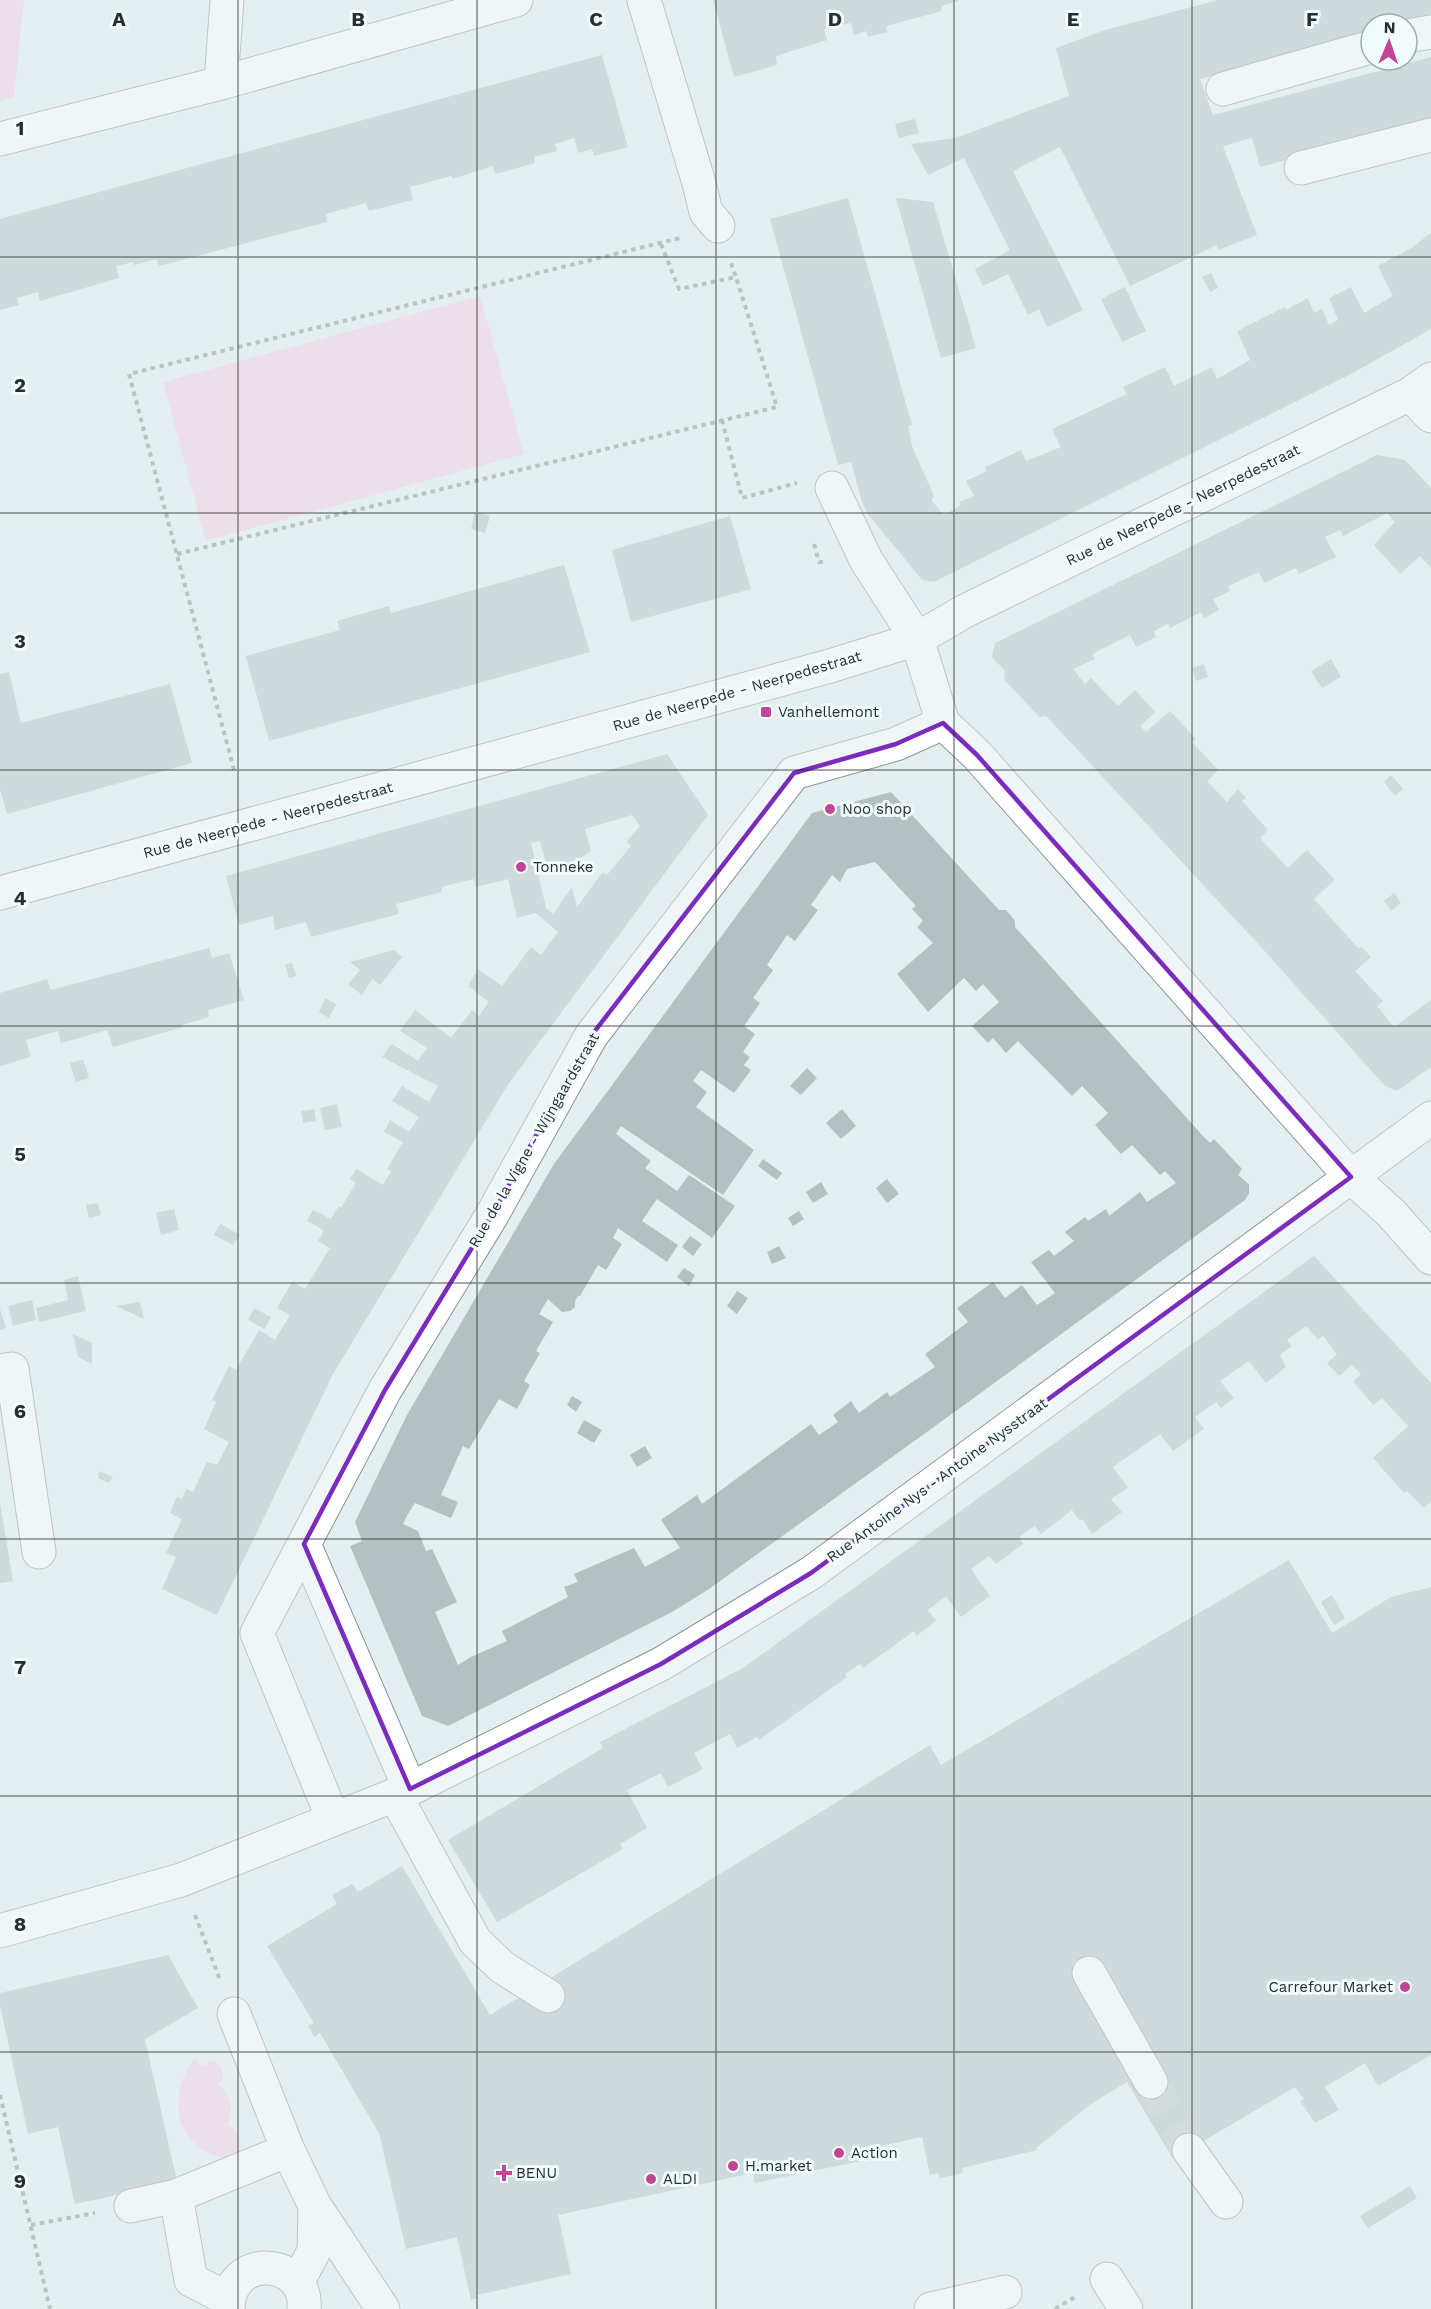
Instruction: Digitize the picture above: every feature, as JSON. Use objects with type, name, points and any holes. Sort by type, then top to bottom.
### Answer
[{"type":"street","points":[[221,82],[227,0]]},
{"type":"street","points":[[0,139],[221,82],[516,0]]},
{"type":"street","points":[[644,0],[706,212],[718,226]]},
{"type":"street","points":[[1223,89],[1359,50]]},
{"type":"street","points":[[1301,168],[1431,135]]},
{"type":"street","name":"Rue de Neerpede - Neerpedestraat","points":[[0,893],[730,694],[916,639],[965,611],[1424,396]]},
{"type":"street","points":[[816,491],[866,560],[916,639],[943,723],[977,755],[1351,1177],[1431,1258]]},
{"type":"street","name":"Rue de la Vigne - Wijngaardstraat","points":[[333,1819],[257,1633],[386,1390],[492,1215],[591,1036],[794,773],[896,744],[943,723]]},
{"type":"street","name":"Rue Antoine Nys - Antoine Nysstraat","points":[[0,1931],[181,1880],[402,1792],[661,1664],[811,1573],[1431,1118]]},
{"type":"street","points":[[0,1371],[12,1369],[39,1552]]},
{"type":"street","points":[[304,1544],[402,1792],[475,1941],[502,1966],[548,1996]]},
{"type":"street","points":[[1089,1972],[1150,2082]]},
{"type":"street","points":[[234,2014],[288,2150],[315,2206],[383,2309]]},
{"type":"street","points":[[130,2206],[176,2196],[288,2150]]},
{"type":"street","points":[[1189,2150],[1226,2202]]},
{"type":"street","points":[[176,2196],[191,2280],[228,2304],[232,2287],[239,2278],[259,2267],[282,2270],[301,2296]]},
{"type":"street","points":[[301,2296],[314,2251],[315,2206]]},
{"type":"street","points":[[1096,2285],[1126,2309]]},
{"type":"street","points":[[931,2309],[1005,2292]]},
{"type":"path","points":[[177,554],[777,407],[718,226],[661,244],[129,374],[234,770]]},
{"type":"path","points":[[661,244],[679,289],[736,277]]},
{"type":"path","points":[[722,420],[742,498],[798,483],[816,491]]},
{"type":"path","points":[[813,539],[819,562],[855,564],[866,560]]},
{"type":"path","points":[[181,1880],[234,2014]]},
{"type":"path","points":[[0,2094],[50,2309]]},
{"type":"path","points":[[32,2225],[130,2206]]},
{"type":"path","points":[[1055,2309],[1096,2285]]},
{"type":"highlighted area","points":[[943,723],[977,755],[1351,1177],[811,1573],[661,1664],[410,1789],[304,1544],[385,1390],[492,1215],[591,1036],[794,773],[896,744]]},
{"type":"shaded area","points":[[0,0],[24,0],[14,97],[0,101]]},
{"type":"shaded area","points":[[480,296],[524,454],[206,541],[163,382]]},
{"type":"shaded area","points":[[194,2059],[202,2066],[212,2061],[222,2068],[223,2077],[218,2085],[227,2093],[231,2103],[228,2125],[238,2136],[239,2150],[236,2160],[216,2156],[199,2147],[182,2125],[178,2099],[186,2072]]},
{"type":"building","points":[[713,0],[959,1],[942,6],[942,11],[886,26],[887,32],[868,37],[866,31],[854,35],[851,23],[824,29],[827,40],[776,56],[777,65],[734,77]]},
{"type":"building","points":[[1218,0],[1431,0],[1431,14],[1419,17],[1419,12],[1359,12],[1359,34],[1200,79],[1213,115],[1375,72],[1419,72],[1419,60],[1431,57],[1431,120],[1260,167],[1252,138],[1223,146],[1257,235],[1218,250],[1217,245],[1130,286],[1060,147],[1013,171],[1083,310],[1047,327],[1039,309],[1028,315],[1008,274],[983,286],[975,269],[1010,250],[964,158],[928,175],[911,144],[955,138],[1069,96],[1056,48],[1105,30]]},
{"type":"building","points":[[602,55],[628,147],[594,156],[592,149],[578,153],[574,138],[555,144],[557,151],[534,157],[535,163],[495,174],[493,166],[452,179],[452,176],[410,187],[413,200],[369,211],[366,203],[326,214],[327,222],[159,266],[157,259],[134,265],[133,262],[116,266],[119,278],[40,301],[38,292],[17,298],[19,305],[0,310],[0,219]]},
{"type":"building","points":[[915,119],[919,133],[899,138],[895,124]]},
{"type":"building","points":[[848,198],[912,425],[908,426],[912,446],[934,496],[931,500],[944,515],[961,505],[959,502],[974,496],[966,481],[987,471],[985,467],[1021,450],[1026,461],[1061,447],[1052,429],[1127,394],[1123,387],[1165,367],[1174,386],[1212,367],[1217,379],[1250,360],[1237,331],[1285,307],[1286,310],[1308,298],[1314,313],[1322,309],[1329,325],[1338,320],[1329,298],[1351,287],[1364,313],[1393,296],[1378,266],[1413,247],[1431,233],[1431,329],[1351,374],[934,582],[922,580],[868,514],[863,505],[851,462],[838,465],[770,219]]},
{"type":"building","points":[[896,198],[933,202],[976,348],[941,358]]},
{"type":"building","points":[[1211,273],[1218,288],[1210,292],[1202,277]]},
{"type":"building","points":[[1125,287],[1146,331],[1122,342],[1101,299]]},
{"type":"building","points":[[1377,455],[1405,460],[1431,488],[1431,568],[1420,556],[1400,574],[1374,545],[1395,522],[1387,513],[1343,536],[1340,530],[1325,537],[1336,557],[1299,574],[1296,568],[1264,583],[1259,572],[1228,586],[1230,591],[1213,599],[1219,610],[1204,618],[1201,612],[1170,628],[1168,624],[1154,631],[1156,637],[1136,647],[1130,635],[1092,654],[1095,659],[1073,669],[1085,684],[1091,678],[1118,706],[1135,690],[1155,712],[1140,726],[1146,732],[1170,711],[1196,739],[1192,742],[1218,770],[1207,781],[1227,802],[1238,789],[1246,798],[1242,801],[1268,830],[1260,838],[1288,868],[1307,850],[1335,880],[1314,899],[1358,948],[1362,947],[1371,957],[1355,971],[1383,1001],[1377,1006],[1394,1027],[1431,1000],[1431,1067],[1397,1091],[1385,1086],[1261,947],[1046,716],[1039,717],[1004,679],[1005,671],[992,657],[995,643]]},
{"type":"building","points":[[475,512],[490,516],[485,533],[471,529]]},
{"type":"building","points":[[730,516],[751,589],[631,622],[612,550]]},
{"type":"building","points":[[564,565],[590,652],[269,741],[246,656],[340,630],[337,621],[389,606],[391,613]]},
{"type":"building","points":[[1331,659],[1341,677],[1322,688],[1311,671]]},
{"type":"building","points":[[1204,664],[1208,677],[1196,681],[1192,668]]},
{"type":"building","points":[[9,672],[21,723],[170,684],[192,763],[7,814],[0,789],[0,674]]},
{"type":"building","points":[[667,754],[708,815],[509,1083],[333,1374],[217,1615],[162,1589],[176,1557],[166,1553],[182,1519],[170,1513],[177,1497],[182,1499],[186,1489],[193,1492],[207,1462],[217,1465],[229,1442],[204,1429],[216,1402],[212,1400],[229,1366],[236,1370],[259,1330],[275,1340],[290,1315],[277,1308],[292,1282],[305,1289],[330,1248],[318,1241],[324,1230],[307,1221],[313,1210],[331,1219],[339,1206],[341,1208],[356,1183],[350,1179],[356,1169],[383,1185],[391,1171],[387,1169],[403,1142],[384,1132],[390,1120],[409,1132],[419,1117],[392,1101],[402,1086],[429,1102],[438,1086],[382,1057],[392,1044],[418,1061],[427,1048],[400,1031],[415,1010],[451,1038],[472,1010],[479,1016],[489,1002],[468,986],[478,969],[502,986],[531,947],[541,955],[558,932],[536,913],[517,918],[508,879],[476,887],[474,879],[441,887],[442,892],[396,904],[399,914],[311,937],[306,922],[275,930],[273,916],[239,925],[226,876]],"holes":[[[632,815],[640,826],[626,842],[631,846],[607,875],[602,873],[577,907],[572,887],[553,914],[546,908],[531,843],[540,841],[547,867],[566,862],[567,867],[591,851],[585,829]]]},
{"type":"building","points":[[1391,775],[1403,789],[1395,796],[1384,782]]},
{"type":"building","points":[[891,792],[999,910],[1006,910],[1015,921],[1015,927],[1203,1136],[1210,1143],[1214,1139],[1242,1169],[1238,1175],[1249,1184],[1249,1193],[1245,1200],[709,1589],[672,1612],[448,1726],[422,1716],[350,1546],[362,1541],[355,1522],[407,1415],[554,1164],[812,813]],"holes":[[[875,862],[916,906],[912,909],[923,921],[917,927],[933,943],[897,974],[928,1012],[964,978],[976,991],[983,984],[999,1002],[972,1026],[988,1043],[993,1038],[1006,1053],[1018,1041],[1072,1096],[1082,1086],[1108,1113],[1095,1125],[1121,1154],[1132,1145],[1160,1175],[1165,1171],[1176,1183],[1147,1202],[1140,1192],[1109,1216],[1106,1209],[1088,1221],[1085,1217],[1065,1232],[1074,1241],[1054,1256],[1049,1250],[1031,1262],[1055,1293],[1037,1305],[1022,1285],[1005,1298],[993,1282],[957,1308],[968,1322],[925,1354],[935,1367],[890,1397],[887,1392],[859,1413],[851,1401],[833,1415],[838,1422],[819,1435],[811,1424],[702,1504],[697,1495],[661,1520],[680,1548],[645,1567],[634,1548],[574,1574],[578,1582],[564,1587],[568,1597],[502,1631],[507,1641],[458,1665],[435,1612],[457,1602],[432,1549],[426,1551],[418,1531],[403,1524],[408,1514],[415,1503],[451,1518],[458,1502],[441,1495],[463,1446],[469,1449],[499,1399],[517,1409],[530,1385],[524,1381],[540,1353],[536,1351],[553,1322],[539,1314],[548,1299],[562,1312],[570,1311],[575,1307],[575,1301],[598,1265],[606,1270],[622,1244],[613,1238],[618,1228],[667,1262],[678,1245],[642,1221],[657,1199],[712,1238],[735,1206],[689,1175],[677,1191],[645,1168],[651,1161],[616,1134],[621,1126],[723,1195],[754,1150],[696,1107],[707,1092],[693,1081],[701,1070],[734,1093],[751,1070],[744,1065],[750,1057],[743,1052],[755,1034],[744,1026],[760,1003],[753,998],[773,970],[767,965],[787,935],[795,941],[818,910],[811,905],[832,875],[840,882],[847,869]]]},
{"type":"building","points":[[1394,893],[1401,903],[1391,911],[1384,901]]},
{"type":"building","points":[[209,948],[212,958],[229,953],[244,1000],[208,1010],[209,1017],[182,1025],[183,1027],[113,1047],[107,1030],[61,1043],[58,1031],[26,1040],[31,1057],[0,1066],[0,993],[47,979],[51,990]]},
{"type":"building","points":[[394,950],[402,957],[380,985],[372,979],[362,995],[348,984],[360,970],[350,962]]},
{"type":"building","points":[[292,963],[296,976],[289,978],[285,964]]},
{"type":"building","points":[[325,998],[336,1004],[329,1018],[319,1012]]},
{"type":"building","points":[[83,1059],[89,1078],[76,1082],[70,1063]]},
{"type":"building","points":[[807,1068],[817,1078],[801,1095],[790,1086]]},
{"type":"building","points":[[337,1104],[342,1127],[325,1130],[320,1108]]},
{"type":"building","points":[[314,1109],[316,1121],[303,1123],[301,1111]]},
{"type":"building","points":[[842,1109],[856,1126],[841,1139],[826,1123]]},
{"type":"building","points":[[763,1159],[782,1173],[777,1180],[758,1166]]},
{"type":"building","points":[[887,1179],[899,1194],[887,1203],[876,1188]]},
{"type":"building","points":[[821,1182],[828,1194],[813,1203],[806,1192]]},
{"type":"building","points":[[98,1203],[101,1215],[89,1218],[86,1205]]},
{"type":"building","points":[[174,1209],[179,1230],[161,1235],[156,1213]]},
{"type":"building","points":[[799,1211],[804,1219],[793,1226],[788,1218]]},
{"type":"building","points":[[220,1224],[240,1235],[233,1245],[214,1235]]},
{"type":"building","points":[[690,1236],[702,1244],[693,1256],[682,1247]]},
{"type":"building","points":[[779,1246],[786,1258],[772,1264],[767,1252]]},
{"type":"building","points":[[1314,1256],[1431,1383],[1431,1501],[1424,1508],[1407,1491],[1404,1493],[1373,1458],[1408,1426],[1382,1398],[1373,1405],[1353,1382],[1361,1374],[1352,1365],[1339,1376],[1327,1363],[1337,1354],[1323,1336],[1318,1340],[1306,1326],[1287,1340],[1292,1346],[1280,1355],[1286,1367],[1266,1383],[1249,1361],[1220,1381],[1234,1398],[1221,1408],[1216,1402],[1195,1417],[1204,1429],[1173,1451],[1160,1434],[1113,1467],[1128,1488],[1111,1499],[1122,1512],[1092,1534],[1082,1519],[1080,1521],[1072,1510],[1041,1534],[1035,1526],[1019,1537],[1023,1544],[996,1564],[989,1556],[971,1569],[990,1596],[961,1617],[946,1596],[928,1610],[936,1621],[916,1636],[914,1631],[863,1668],[860,1664],[845,1674],[847,1677],[759,1740],[757,1737],[737,1748],[730,1734],[694,1753],[703,1769],[668,1787],[661,1773],[627,1790],[647,1828],[620,1844],[623,1849],[497,1922],[448,1840],[603,1748],[600,1742],[743,1668]]},
{"type":"building","points":[[684,1268],[695,1275],[689,1286],[677,1277]]},
{"type":"building","points":[[78,1276],[86,1311],[39,1322],[36,1308],[68,1300],[64,1280]]},
{"type":"building","points":[[737,1291],[748,1298],[737,1314],[727,1306]]},
{"type":"building","points":[[32,1300],[36,1320],[13,1326],[8,1306]]},
{"type":"building","points":[[140,1302],[144,1319],[116,1306]]},
{"type":"building","points":[[254,1308],[271,1317],[265,1329],[248,1320]]},
{"type":"building","points":[[0,1309],[6,1328],[0,1330]]},
{"type":"building","points":[[73,1334],[92,1343],[92,1364],[78,1357]]},
{"type":"building","points":[[572,1396],[582,1402],[576,1412],[567,1405]]},
{"type":"building","points":[[584,1420],[602,1430],[594,1443],[577,1433]]},
{"type":"building","points":[[645,1446],[652,1458],[637,1467],[630,1455]]},
{"type":"building","points":[[99,1471],[113,1477],[109,1483],[98,1478]]},
{"type":"building","points":[[0,1503],[13,1581],[0,1583]]},
{"type":"building","points":[[1289,1560],[1332,1633],[1391,1597],[1431,1587],[1431,2055],[1378,2086],[1365,2063],[1325,2087],[1339,2110],[1315,2123],[1300,2101],[1304,2099],[1295,2087],[1173,2159],[1127,2082],[1091,2104],[1036,2148],[1037,2150],[962,2168],[963,2173],[940,2178],[938,2173],[930,2175],[922,2137],[863,2150],[866,2160],[755,2183],[753,2173],[558,2215],[571,2274],[477,2295],[478,2298],[471,2300],[457,2237],[406,2249],[379,2133],[320,2033],[314,2037],[308,2026],[314,2023],[267,1946],[337,1904],[332,1895],[352,1884],[358,1892],[402,1866],[490,2015],[930,1745],[941,1765]]},
{"type":"building","points":[[1332,1595],[1345,1618],[1334,1625],[1321,1602]]},
{"type":"building","points":[[168,1955],[198,2008],[145,2039],[177,2182],[75,2204],[58,2127],[28,2134],[0,2005],[0,1993]]},
{"type":"building","points":[[1410,2186],[1417,2198],[1368,2228],[1360,2216]]},
{"type":"tunnel","points":[[1151,2082],[1189,2150]]},
{"type":"place","name":"Vanhellemont","points":[[766,712]]},
{"type":"place","name":"Noo shop","points":[[830,809]]},
{"type":"place","name":"Tonneke","points":[[521,867]]},
{"type":"place","name":"Carrefour Market","points":[[1405,1987]]},
{"type":"place","name":"Action","points":[[839,2153]]},
{"type":"place","name":"H.market","points":[[733,2166]]},
{"type":"place","name":"BENU","points":[[504,2173]]},
{"type":"place","name":"ALDI","points":[[651,2179]]}]
